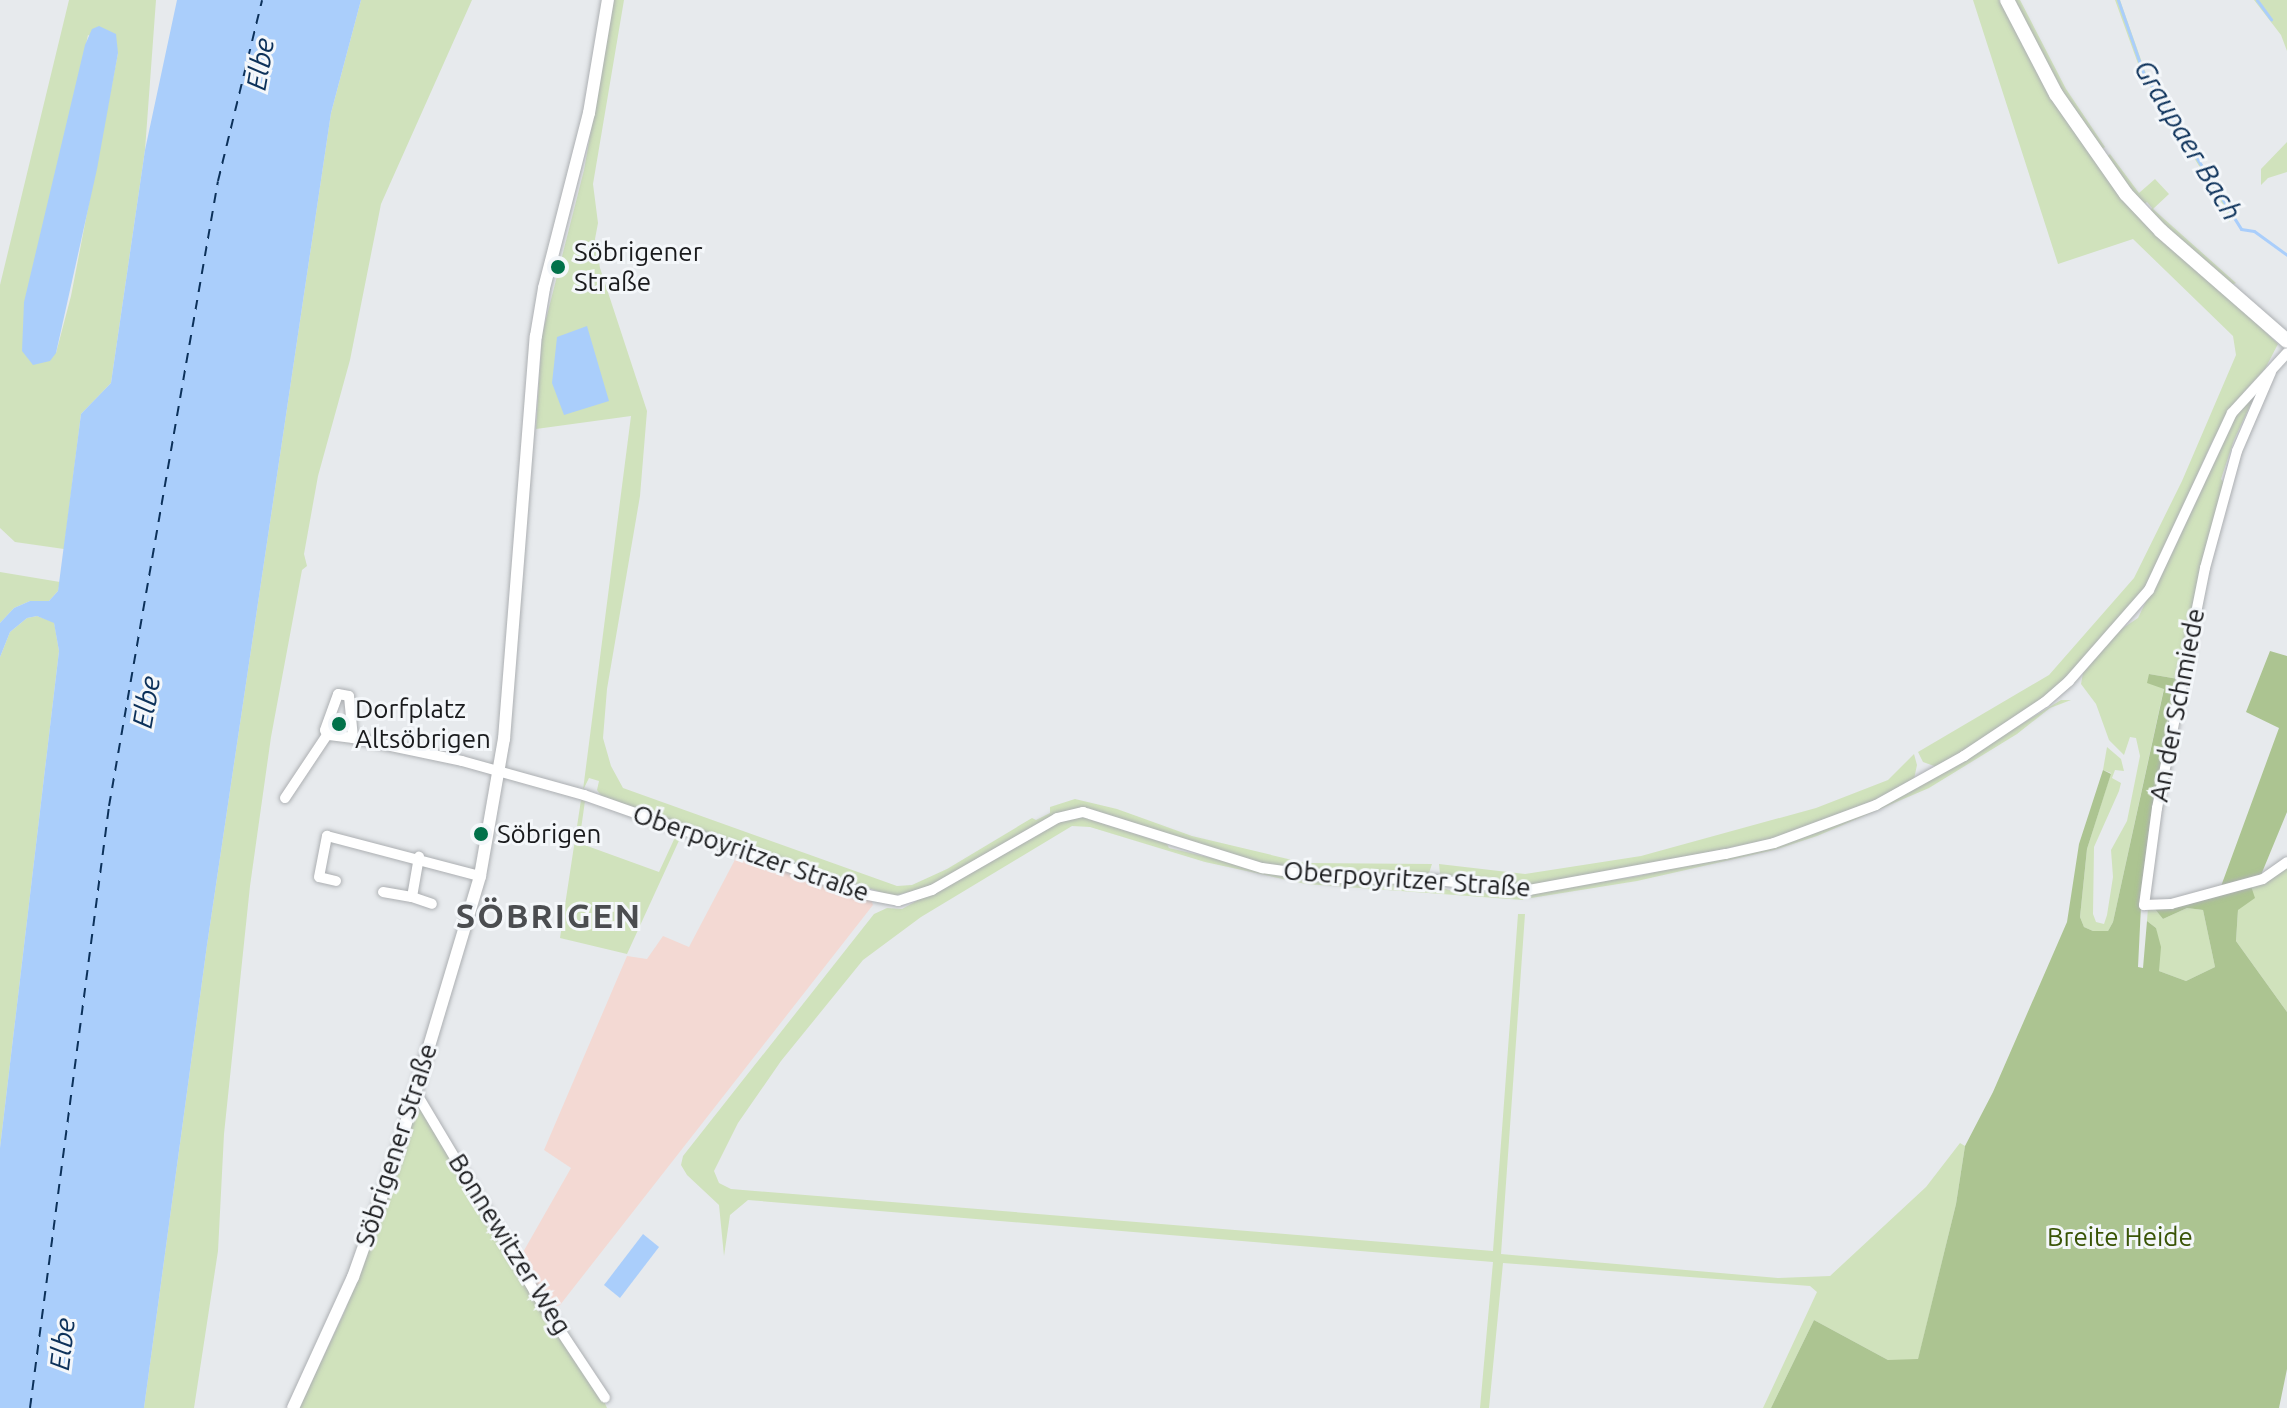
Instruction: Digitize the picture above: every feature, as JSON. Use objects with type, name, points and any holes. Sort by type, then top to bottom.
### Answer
[{"type":"main road","points":[[2007,0],[2056,94],[2126,194],[2161,231],[2287,341]]},
{"type":"street","name":"Söbrigener Straße","points":[[293,1408],[353,1277],[397,1153],[480,876],[504,739],[536,336],[544,288],[589,113],[608,0]]},
{"type":"street","name":"Oberpoyritzer Straße","points":[[327,735],[353,738],[584,795],[868,895],[898,901],[932,890],[1057,818],[1083,812],[1262,868],[1334,878],[1427,879],[1529,890],[1726,854],[1774,843],[1876,805],[2013,726],[2057,692],[2149,590],[2225,426],[2248,393],[2287,353]]},
{"type":"street","name":"An der Schmiede","points":[[2274,367],[2237,451],[2205,568],[2160,795],[2144,905],[2171,904],[2263,879],[2287,862]]},
{"type":"street","points":[[285,798],[327,735],[325,730],[338,694],[349,696],[353,738]]},
{"type":"street","points":[[336,881],[319,877],[327,836],[419,857],[480,876]]},
{"type":"street","points":[[412,897],[419,857]]},
{"type":"street","points":[[383,892],[432,904]]},
{"type":"street","name":"Bonnewitzer Weg","points":[[415,1091],[534,1291],[605,1398]]},
{"type":"shaded area","points":[[739,852],[871,899],[873,905],[560,1305],[552,1308],[518,1261],[571,1168],[544,1150],[627,956],[647,959],[663,936],[689,947]]},
{"type":"green space","points":[[69,0],[156,0],[145,150],[111,383],[81,414],[64,549],[15,542],[0,528],[0,285]],"holes":[[[88,35],[118,53],[71,296],[56,353],[22,351]]]},
{"type":"green space","points":[[361,0],[472,0],[381,204],[350,360],[318,476],[304,554],[307,566],[302,570],[271,737],[250,886],[224,1134],[218,1251],[194,1408],[144,1408],[207,945],[331,113]]},
{"type":"green space","points":[[614,0],[624,0],[593,184],[598,223],[595,239],[600,268],[647,411],[640,496],[607,689],[603,738],[611,766],[623,788],[897,886],[912,885],[947,869],[1032,818],[1036,820],[1050,813],[1050,807],[1075,799],[1117,809],[1192,836],[1305,863],[1432,864],[1428,876],[1334,874],[1263,865],[1081,809],[1057,815],[930,887],[892,896],[602,797],[597,790],[599,781],[589,778],[583,790],[631,416],[536,429],[542,335],[584,170]]},
{"type":"green space","points":[[1973,0],[2001,0],[2114,186],[2278,344],[2265,369],[2244,392],[2213,440],[2146,589],[2065,680],[2012,723],[1937,767],[1923,762],[1918,752],[2049,675],[2134,578],[2182,481],[2236,355],[2233,336],[2133,239],[2058,264]]},
{"type":"green space","points":[[2013,0],[2020,0],[2066,89],[2105,147],[2101,150],[2054,81]]},
{"type":"green space","points":[[2115,0],[2120,0],[2145,71],[2171,117],[2228,203],[2239,208],[2229,222],[2225,208],[2141,72]]},
{"type":"green space","points":[[2254,0],[2287,0],[2287,51],[2281,35]]},
{"type":"green space","points":[[2287,142],[2287,172],[2268,178],[2261,185],[2261,169]]},
{"type":"green space","points":[[2110,154],[2139,193],[2155,179],[2169,194],[2153,209],[2236,283],[2232,285],[2149,212],[2152,208],[2147,202],[2143,205],[2106,157]]},
{"type":"green space","points":[[2261,382],[2234,440],[2221,479],[2224,483],[2178,679],[2149,674],[2164,688],[2113,922],[2108,931],[2093,931],[2084,927],[2080,917],[2087,849],[2111,773],[2103,770],[2107,747],[2121,759],[2124,771],[2115,770],[2112,778],[2121,783],[2119,791],[2094,847],[2093,914],[2096,922],[2104,924],[2113,877],[2111,850],[2127,821],[2140,756],[2136,738],[2130,737],[2124,755],[2109,740],[2096,704],[2081,684],[2083,673],[2120,630],[2138,618],[2236,414]]},
{"type":"green space","points":[[0,572],[60,582],[58,591],[49,601],[30,601],[14,608],[0,623]]},
{"type":"green space","points":[[37,616],[54,622],[59,651],[0,1148],[0,657],[10,632],[27,618]]},
{"type":"green space","points":[[2270,651],[2287,656],[2287,812],[2261,875],[2220,889],[2279,728],[2246,712]]},
{"type":"green space","name":"Breite Heide","points":[[2149,674],[2178,679],[2141,906],[2138,967],[2143,968],[2147,921],[2156,928],[2161,947],[2159,971],[2186,981],[2215,967],[2203,910],[2187,908],[2163,919],[2154,908],[2251,886],[2255,898],[2238,910],[2236,941],[2287,1012],[2287,1369],[2279,1408],[1771,1408],[1814,1320],[1888,1360],[1918,1359],[1956,1204],[1965,1146],[1993,1092],[2067,922],[2079,844],[2103,770],[2111,774],[2087,849],[2080,917],[2084,927],[2093,931],[2108,931],[2113,922],[2164,689],[2147,683]]},
{"type":"green space","points":[[2061,700],[2071,700],[2050,708],[2017,734],[1929,788],[1817,836],[1774,850],[1637,881],[1531,898],[1532,892],[1639,876],[1819,830],[1966,758]]},
{"type":"green space","points":[[1914,754],[1917,765],[1914,779],[1875,800],[1772,839],[1563,882],[1527,885],[1448,880],[1440,874],[1439,864],[1525,874],[1641,856],[1816,808],[1888,780]]},
{"type":"green space","points":[[581,800],[585,801],[579,843],[659,872],[677,833],[682,834],[627,954],[560,938]]},
{"type":"green space","points":[[1083,817],[1167,844],[1169,848],[1306,880],[1422,882],[1456,892],[1525,893],[1523,900],[1306,884],[1205,862],[1090,827],[1072,826],[921,917],[863,960],[781,1061],[738,1123],[714,1171],[719,1183],[731,1189],[1493,1251],[1518,914],[1525,914],[1501,1254],[1778,1278],[1830,1276],[1926,1187],[1960,1143],[1965,1146],[1956,1204],[1918,1360],[1888,1360],[1814,1320],[1771,1408],[1763,1408],[1817,1292],[1810,1286],[1503,1263],[1489,1408],[1480,1408],[1493,1262],[748,1200],[730,1215],[724,1256],[719,1205],[687,1175],[681,1165],[683,1156],[874,914],[887,908],[902,909],[1059,821]]},
{"type":"green space","points":[[2287,867],[2287,1012],[2236,941],[2238,910],[2251,886]]},
{"type":"green space","points":[[2148,908],[2154,908],[2163,919],[2187,908],[2203,910],[2215,967],[2186,981],[2159,971],[2156,928],[2147,921]]},
{"type":"green space","points":[[420,1105],[607,1408],[299,1408],[344,1313],[380,1220],[414,1109]]},
{"type":"water","name":"Elbe","points":[[177,0],[361,0],[331,113],[207,945],[144,1408],[0,1408],[0,1148],[59,651],[54,623],[37,616],[27,618],[10,632],[0,657],[0,623],[14,608],[30,601],[49,601],[58,591],[81,414],[111,383],[145,150]]},
{"type":"water","points":[[99,26],[116,34],[118,53],[97,169],[56,353],[50,361],[33,365],[22,351],[24,302],[85,45],[92,29]]},
{"type":"water","points":[[587,326],[609,401],[564,415],[552,383],[557,337]]},
{"type":"water","points":[[643,1234],[659,1247],[620,1298],[604,1285]]},
{"type":"waterway","name":"Graupaer Bach","points":[[2118,0],[2143,72],[2241,229],[2254,231],[2287,255]]},
{"type":"waterway","points":[[2257,0],[2271,19]]},
{"type":"ferry route","points":[[30,1408],[109,806],[218,181],[262,0]]},
{"type":"place","name":"Söbrigener Straße","points":[[558,267]]},
{"type":"place","name":"Dorfplatz Altsöbrigen","points":[[339,724]]},
{"type":"place","name":"Söbrigen","points":[[481,834]]},
{"type":"district","name":"SÖBRIGEN","points":[[549,916]]}]
